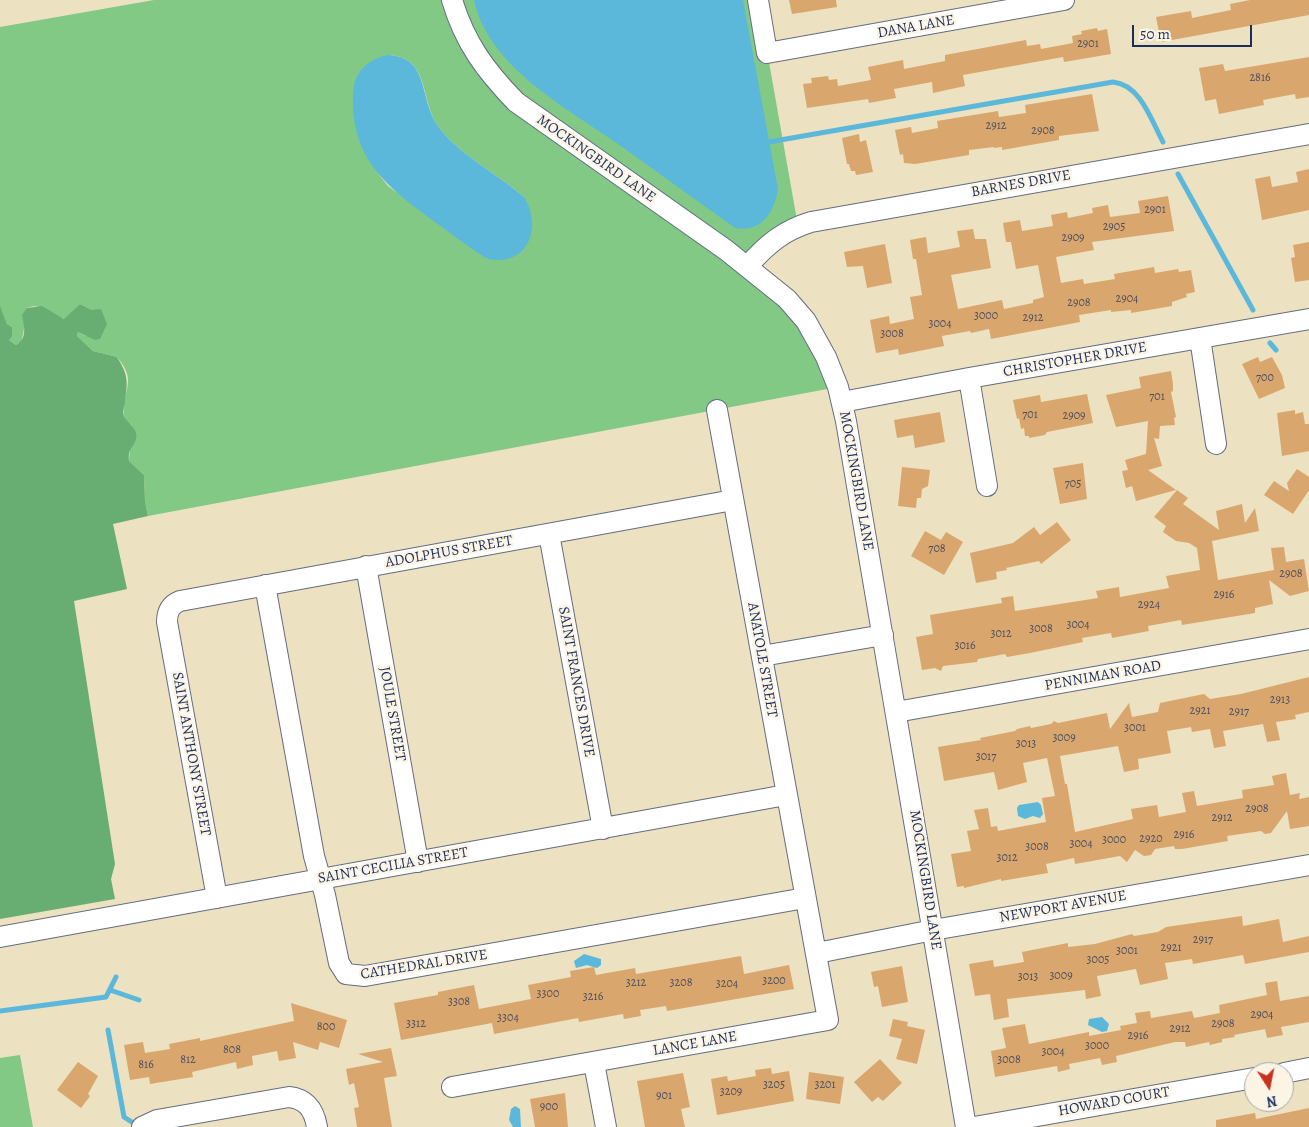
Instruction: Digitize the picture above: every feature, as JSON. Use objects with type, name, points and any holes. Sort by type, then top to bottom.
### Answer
[{"type":"street","name":"MOCKINGBIRD LANE","points":[[452,0],[462,31],[473,50],[490,74],[516,102],[748,266],[787,299],[806,321],[833,372],[842,402],[966,1127]]},
{"type":"street","name":"DANA LANE","points":[[758,0],[767,53],[1064,0]]},
{"type":"street","name":"BARNES DRIVE","points":[[748,266],[773,240],[786,232],[811,222],[1309,134]]},
{"type":"street","name":"CHRISTOPHER DRIVE","points":[[842,402],[1309,319]]},
{"type":"street","points":[[1200,338],[1216,444]]},
{"type":"street","points":[[969,378],[986,486]]},
{"type":"street","name":"ANATOLE STREET","points":[[718,410],[807,904]]},
{"type":"street","name":"ADOLPHUS STREET","points":[[169,609],[180,601],[733,500]]},
{"type":"street","name":"SAINT FRANCES DRIVE","points":[[549,534],[603,829]]},
{"type":"street","name":"JOULE STREET","points":[[366,566],[418,862]]},
{"type":"street","name":"CATHEDRAL DRIVE","points":[[265,585],[314,856],[321,879],[339,963],[346,974],[358,977],[807,904]]},
{"type":"street","name":"SAINT ANTHONY STREET","points":[[169,609],[167,622],[217,898]]},
{"type":"street","points":[[762,656],[883,635]]},
{"type":"street","name":"PENNIMAN ROAD","points":[[896,712],[1309,639]]},
{"type":"street","name":"SAINT CECILIA STREET","points":[[0,936],[786,795]]},
{"type":"street","name":"NEWPORT AVENUE","points":[[817,953],[933,930],[1309,864]]},
{"type":"street","name":"LANCE LANE","points":[[452,1087],[828,1020],[807,904]]},
{"type":"street","points":[[594,1062],[606,1127]]},
{"type":"street","points":[[1294,1071],[1309,1068]]},
{"type":"street","name":"HOWARD COURT","points":[[974,1127],[1244,1080]]},
{"type":"street","points":[[142,1127],[156,1120],[289,1097],[301,1100],[310,1106],[317,1127]]},
{"type":"green space","points":[[154,0],[758,0],[798,226],[749,267],[772,285],[838,387],[148,516],[145,501],[144,475],[129,461],[132,426],[124,416],[128,384],[127,372],[117,357],[93,351],[77,336],[78,332],[86,336],[92,310],[80,304],[65,319],[38,306],[27,308],[21,342],[16,345],[9,340],[12,327],[7,324],[0,305],[0,27]],"holes":[[[388,55],[401,57],[411,63],[417,70],[431,112],[444,134],[465,153],[524,197],[488,259],[388,186],[372,163],[361,142],[355,118],[353,91]]]},
{"type":"green space","points":[[80,304],[92,310],[101,309],[107,324],[100,339],[95,340],[78,332],[77,336],[93,351],[117,357],[125,373],[127,388],[123,412],[136,435],[135,442],[129,453],[129,461],[144,475],[145,501],[148,516],[113,524],[127,589],[74,601],[115,864],[111,879],[115,899],[0,919],[0,305],[7,324],[12,327],[12,336],[9,340],[16,345],[24,335],[22,315],[27,308],[42,306],[64,319]]},
{"type":"green space","points":[[20,1055],[33,1127],[0,1127],[0,1058]]},
{"type":"water","points":[[474,0],[743,0],[778,189],[770,213],[753,227],[735,228],[554,100],[512,66],[496,46],[482,24]]},
{"type":"water","points":[[388,55],[401,57],[417,70],[431,112],[444,134],[465,153],[524,197],[530,209],[532,232],[522,251],[513,257],[502,260],[488,259],[467,246],[387,183],[365,154],[358,136],[354,116],[354,86],[359,73],[368,63]]},
{"type":"water","points":[[1038,802],[1041,805],[1043,814],[1040,818],[1033,816],[1025,819],[1018,816],[1017,808],[1019,805]]},
{"type":"water","points":[[584,954],[601,959],[601,965],[597,968],[587,965],[576,968],[574,961]]},
{"type":"water","points":[[1102,1017],[1109,1024],[1107,1031],[1102,1032],[1088,1025],[1089,1019]]},
{"type":"water","points":[[515,1106],[520,1109],[521,1127],[513,1127],[509,1120],[511,1109]]},
{"type":"building","points":[[789,0],[836,0],[837,7],[792,14]]},
{"type":"building","points":[[1250,0],[1309,0],[1309,15],[1161,42],[1156,17],[1191,11],[1192,18],[1231,10],[1230,4]]},
{"type":"building","points":[[1097,28],[1098,31],[1107,29],[1111,54],[1064,62],[1063,57],[963,75],[965,86],[933,93],[932,82],[894,89],[896,98],[869,103],[868,99],[807,108],[803,84],[812,83],[811,78],[828,76],[829,80],[837,79],[838,86],[871,80],[868,67],[903,60],[904,69],[945,61],[945,55],[1026,40],[1027,46],[1040,44],[1041,49],[1073,43],[1072,36],[1082,34],[1081,31]]},
{"type":"building","points":[[1309,57],[1309,97],[1296,99],[1295,94],[1263,100],[1264,105],[1219,114],[1216,99],[1205,101],[1199,68],[1223,64],[1225,71]]},
{"type":"building","points":[[1092,94],[1099,131],[1059,136],[1059,140],[1002,150],[1002,147],[994,147],[969,150],[969,155],[915,164],[904,163],[903,154],[900,155],[895,130],[911,127],[912,133],[938,128],[937,121],[998,111],[999,117],[1026,113],[1025,105]]},
{"type":"building","points":[[859,134],[860,142],[866,140],[873,172],[856,175],[855,171],[851,171],[849,164],[847,164],[842,138]]},
{"type":"building","points":[[1309,169],[1309,210],[1262,220],[1255,179],[1270,176],[1272,187],[1298,182],[1296,172]]},
{"type":"building","points":[[1168,196],[1174,231],[1092,242],[1094,250],[1056,257],[1061,283],[1083,279],[1084,284],[1115,279],[1114,274],[1154,267],[1155,273],[1178,269],[1179,272],[1191,270],[1195,292],[1186,294],[1187,297],[1172,302],[1172,306],[1131,313],[1131,310],[1111,312],[1111,310],[1079,315],[1080,322],[991,339],[989,329],[971,333],[970,331],[942,336],[944,346],[899,355],[898,349],[876,353],[870,320],[889,316],[890,324],[914,319],[910,297],[922,295],[916,259],[913,259],[910,240],[926,237],[928,253],[960,247],[957,231],[973,229],[975,239],[986,239],[991,268],[951,275],[958,309],[1002,300],[1004,309],[1033,303],[1033,300],[1044,297],[1038,265],[1016,269],[1011,242],[1006,242],[1003,223],[1020,220],[1022,231],[1053,226],[1051,215],[1067,212],[1068,218],[1093,213],[1092,208],[1108,205],[1110,217],[1140,213],[1138,201]]},
{"type":"building","points":[[1309,242],[1309,280],[1295,282],[1291,258],[1295,257],[1293,245]]},
{"type":"building","points":[[885,244],[892,283],[867,288],[863,266],[847,267],[844,252]]},
{"type":"building","points":[[1258,357],[1260,362],[1272,357],[1282,375],[1285,388],[1259,399],[1242,364]]},
{"type":"building","points":[[1171,371],[1173,391],[1171,392],[1176,417],[1174,418],[1175,425],[1160,426],[1159,439],[1154,438],[1162,466],[1148,470],[1176,490],[1136,501],[1132,486],[1126,488],[1122,471],[1128,470],[1125,460],[1146,454],[1148,421],[1116,427],[1106,395],[1141,388],[1139,377]]},
{"type":"building","points":[[1087,394],[1093,423],[1047,432],[1045,435],[1029,438],[1029,436],[1025,436],[1024,428],[1021,429],[1019,418],[1017,419],[1013,400],[1040,395],[1041,402]]},
{"type":"building","points":[[1295,410],[1295,414],[1303,412],[1305,424],[1309,424],[1309,451],[1282,456],[1277,413]]},
{"type":"building","points":[[940,412],[945,442],[915,448],[913,435],[897,438],[894,420]]},
{"type":"building","points":[[1083,463],[1087,499],[1060,504],[1053,468]]},
{"type":"building","points":[[902,467],[930,470],[928,486],[922,489],[921,498],[917,498],[916,508],[898,506]]},
{"type":"building","points":[[1297,469],[1309,477],[1309,490],[1293,514],[1264,495],[1274,481],[1289,491],[1287,483]]},
{"type":"building","points":[[1177,490],[1188,498],[1183,504],[1219,530],[1216,511],[1242,504],[1245,523],[1255,508],[1259,531],[1212,541],[1218,580],[1274,570],[1271,548],[1284,547],[1286,562],[1304,559],[1309,591],[1290,596],[1269,580],[1273,604],[1255,608],[1255,613],[1182,625],[1181,620],[1148,626],[1149,631],[1112,638],[1111,633],[1082,638],[1083,642],[1030,653],[1007,657],[1005,654],[978,659],[977,662],[943,666],[941,671],[935,668],[922,670],[916,637],[933,634],[930,615],[1002,603],[1001,598],[1013,596],[1015,611],[1098,598],[1096,591],[1119,587],[1120,597],[1169,588],[1166,576],[1200,570],[1197,548],[1189,543],[1176,541],[1163,532],[1166,526],[1154,517]]},
{"type":"building","points":[[1057,522],[1071,540],[1041,564],[1039,561],[1006,568],[1007,570],[996,572],[997,579],[976,583],[970,553],[1013,543],[1034,527],[1040,535]]},
{"type":"building","points":[[925,531],[941,540],[946,532],[963,542],[944,575],[911,556]]},
{"type":"building","points":[[1309,677],[1309,712],[1295,715],[1296,719],[1276,722],[1280,740],[1267,742],[1263,724],[1223,731],[1226,746],[1214,748],[1210,729],[1192,732],[1191,727],[1167,731],[1171,753],[1138,759],[1139,769],[1124,772],[1118,746],[1060,756],[1075,832],[1133,819],[1131,809],[1157,805],[1159,817],[1186,812],[1182,793],[1194,791],[1197,806],[1243,798],[1242,790],[1274,785],[1272,776],[1286,773],[1290,795],[1300,793],[1299,799],[1309,797],[1309,826],[1290,829],[1287,811],[1271,833],[1265,834],[1261,831],[1227,836],[1228,841],[1182,849],[1175,849],[1174,846],[1155,849],[1151,855],[1144,856],[1135,850],[1127,862],[1120,856],[1075,864],[1074,858],[1046,864],[1048,873],[1001,881],[1001,879],[964,888],[964,886],[957,887],[951,854],[971,851],[967,831],[979,829],[974,810],[988,808],[991,827],[997,826],[998,831],[1046,822],[1042,798],[1055,796],[1047,758],[1023,763],[1027,782],[998,790],[994,772],[944,781],[938,747],[981,740],[980,738],[1030,726],[1031,728],[1051,724],[1054,721],[1058,723],[1107,713],[1110,729],[1129,703],[1132,717],[1158,712],[1160,703],[1204,694],[1210,699],[1241,694]]},
{"type":"building","points":[[1242,916],[1243,926],[1279,919],[1283,942],[1309,936],[1309,952],[1245,964],[1243,955],[1193,964],[1192,959],[1165,963],[1168,979],[1140,985],[1136,969],[1097,976],[1101,996],[1086,999],[1085,990],[1007,999],[1009,1017],[994,1020],[990,994],[975,996],[969,964],[993,960],[994,967],[1024,962],[1022,952],[1068,943],[1068,947],[1095,944],[1132,934],[1134,936],[1158,932],[1166,927]]},
{"type":"building","points":[[741,956],[744,974],[789,965],[794,989],[667,1011],[666,1006],[640,1010],[641,1016],[624,1019],[623,1014],[579,1022],[578,1018],[494,1034],[492,1023],[401,1040],[394,1003],[438,995],[438,992],[474,985],[479,1009],[531,999],[528,985],[571,977],[570,971],[594,967],[596,975],[635,968],[636,974]]},
{"type":"building","points":[[902,966],[908,1002],[882,1007],[878,986],[874,987],[871,972]]},
{"type":"building","points":[[1277,981],[1280,1001],[1309,996],[1309,1022],[1281,1027],[1283,1035],[1267,1038],[1265,1029],[1234,1035],[1235,1037],[1222,1039],[1222,1042],[1210,1045],[1209,1042],[1186,1047],[1185,1042],[1175,1042],[1116,1056],[1117,1062],[1102,1065],[1100,1058],[1069,1064],[1070,1069],[1058,1072],[1057,1066],[995,1077],[991,1051],[1006,1048],[1002,1028],[1025,1024],[1029,1044],[1089,1032],[1089,1036],[1121,1030],[1120,1026],[1137,1023],[1135,1013],[1150,1011],[1151,1018],[1192,1011],[1194,1018],[1220,1013],[1219,1005],[1267,995],[1265,983]]},
{"type":"building","points":[[291,1003],[347,1020],[339,1048],[320,1042],[318,1050],[293,1042],[296,1058],[279,1061],[277,1051],[252,1056],[253,1065],[237,1069],[236,1062],[192,1072],[193,1077],[150,1084],[149,1077],[130,1080],[124,1045],[143,1042],[145,1053],[170,1049],[169,1044],[200,1038],[200,1041],[294,1021]]},
{"type":"building","points":[[893,1019],[908,1022],[907,1026],[925,1030],[917,1064],[896,1059],[902,1039],[889,1036]]},
{"type":"building","points":[[391,1048],[397,1076],[384,1078],[392,1127],[357,1127],[354,1108],[359,1107],[354,1083],[349,1085],[346,1069],[383,1062],[358,1054]]},
{"type":"building","points":[[880,1059],[902,1083],[883,1101],[878,1097],[872,1102],[854,1082]]},
{"type":"building","points":[[78,1062],[98,1076],[88,1094],[90,1096],[81,1108],[57,1090]]},
{"type":"building","points":[[771,1068],[772,1074],[789,1071],[794,1101],[717,1115],[711,1079],[727,1076],[728,1081],[756,1076],[755,1070]]},
{"type":"building","points":[[809,1072],[844,1077],[840,1104],[806,1099]]},
{"type":"building","points":[[683,1073],[690,1107],[681,1109],[685,1127],[645,1127],[637,1081]]},
{"type":"building","points":[[565,1093],[568,1127],[535,1127],[530,1099]]},
{"type":"building","points":[[1309,1108],[1309,1127],[1216,1127],[1216,1120],[1255,1113],[1256,1119]]},
{"type":"waterway","points":[[763,143],[1113,82],[1123,85],[1138,97],[1163,142]]},
{"type":"waterway","points":[[1178,174],[1253,310]]},
{"type":"waterway","points":[[1270,343],[1276,350]]},
{"type":"waterway","points":[[0,1011],[106,997],[116,977]]},
{"type":"waterway","points":[[110,990],[139,1000]]},
{"type":"waterway","points":[[108,1030],[124,1117],[138,1126]]}]
